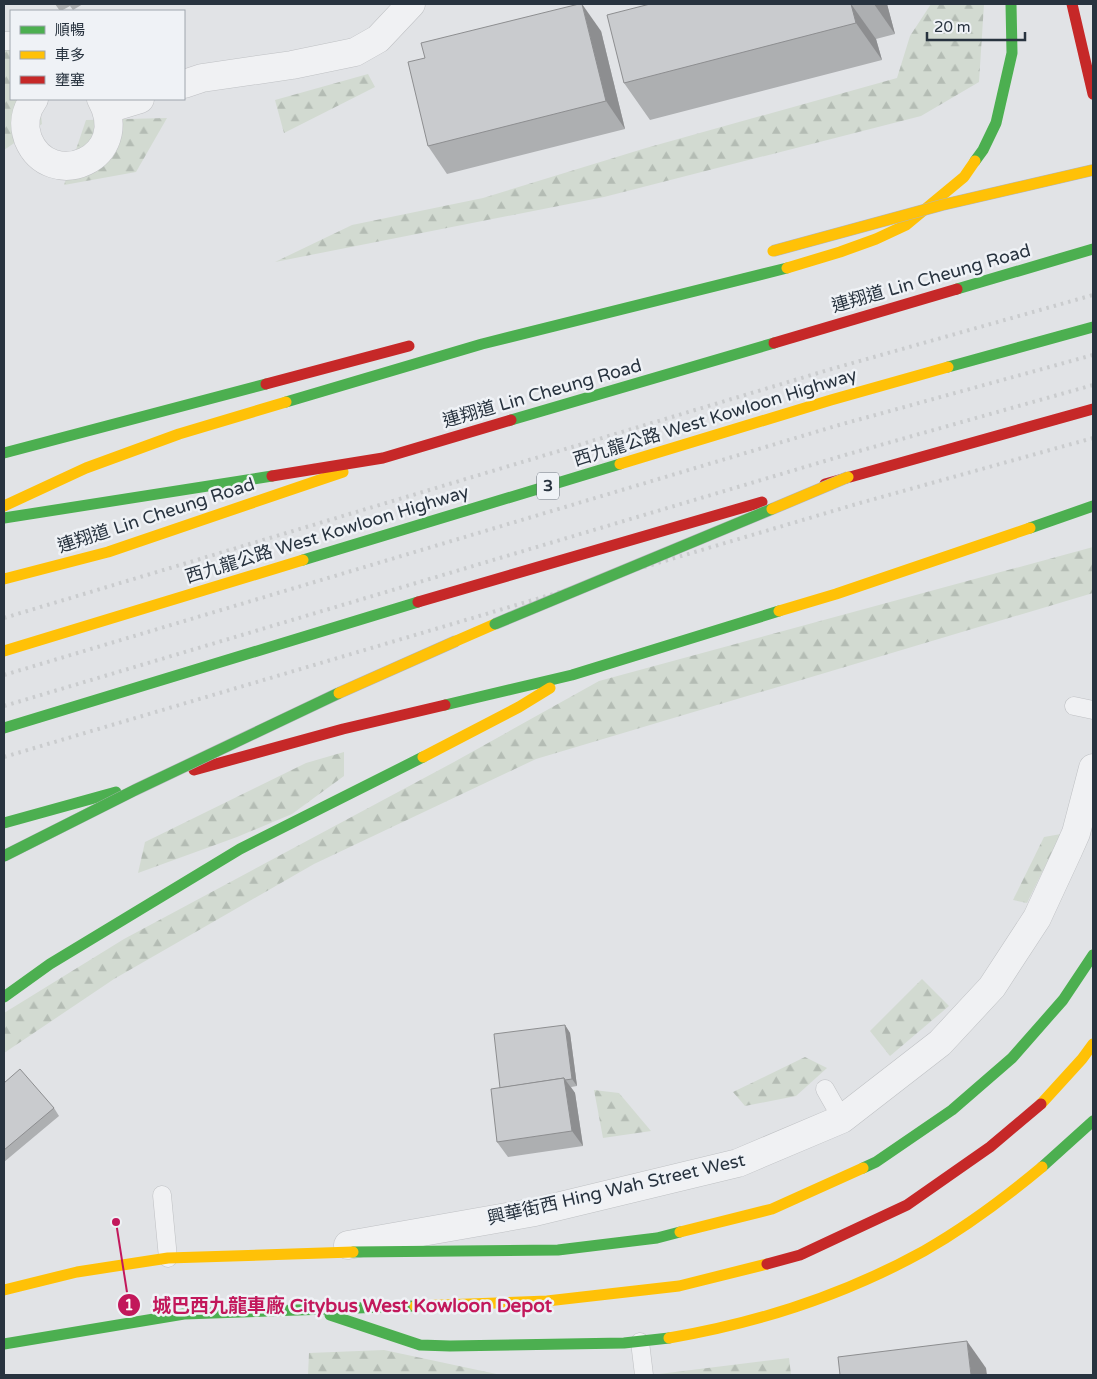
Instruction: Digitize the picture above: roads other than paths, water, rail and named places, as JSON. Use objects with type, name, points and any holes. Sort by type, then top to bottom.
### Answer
[{"type":"main road","points":[[4,506],[86,468],[179,434],[492,342],[803,264],[849,249],[906,225],[964,177],[983,150],[996,123],[1012,53],[1011,4]]},
{"type":"main road","points":[[1072,4],[1093,94]]},
{"type":"main road","points":[[763,254],[942,205],[1093,170]]},
{"type":"main road","name":"連翔道 Lin Cheung Road","points":[[4,579],[108,552],[384,458],[1093,249]]},
{"type":"main road","name":"西九龍公路 West Kowloon Highway","points":[[4,651],[831,400],[1093,326]]},
{"type":"main road","points":[[4,453],[425,342]]},
{"type":"main road","points":[[4,728],[442,595],[848,477],[1093,409]]},
{"type":"main road","points":[[4,518],[384,458]]},
{"type":"main road","points":[[4,856],[135,790],[412,659],[848,477]]},
{"type":"main road","points":[[4,823],[343,729],[572,675],[836,594],[1093,506]]},
{"type":"main road","points":[[4,997],[50,964],[240,849],[360,790],[519,707],[572,675]]},
{"type":"main road","name":"興華街西 Hing Wah Street West","points":[[4,1290],[77,1272],[168,1258],[302,1253],[558,1250],[657,1238],[772,1209],[876,1162],[952,1110],[1012,1058],[1063,1000],[1093,955]]},
{"type":"main road","points":[[4,1344],[184,1314],[547,1301],[678,1286],[800,1255],[907,1205],[990,1147],[1036,1108],[1082,1059],[1093,1044]]},
{"type":"main road","points":[[314,1310],[420,1345],[450,1346],[640,1342],[702,1332],[760,1318],[822,1299],[878,1275],[930,1248],[985,1214],[1042,1169],[1093,1121]]},
{"type":"street","points":[[185,84],[202,78],[292,65],[355,52],[378,39],[411,4]]},
{"type":"street","points":[[33,100],[29,106],[25,119],[26,133],[31,146],[40,156],[52,163],[66,166],[79,164],[92,158],[102,149],[108,136],[110,123],[104,104],[133,100]]},
{"type":"street","name":"興華街西 Hing Wah Street West","points":[[302,1253],[535,1212],[738,1164],[842,1119],[940,1044],[992,987],[1037,918],[1076,834],[1093,768]]},
{"type":"lane","points":[[1074,706],[1093,710]]},
{"type":"lane","points":[[825,1089],[842,1119]]},
{"type":"lane","points":[[162,1195],[168,1258]]},
{"type":"lane","points":[[640,1342],[644,1375]]},
{"type":"railway","points":[[4,618],[828,370],[1093,295]]},
{"type":"railway","points":[[4,675],[839,425],[1093,355]]},
{"type":"railway","points":[[4,706],[845,455],[1093,385]]},
{"type":"railway","points":[[4,757],[860,503],[1093,438]]},
{"type":"place","name":"城巴西九龍車廠 Citybus West Kowloon Depot","points":[[116,1222]]}]
